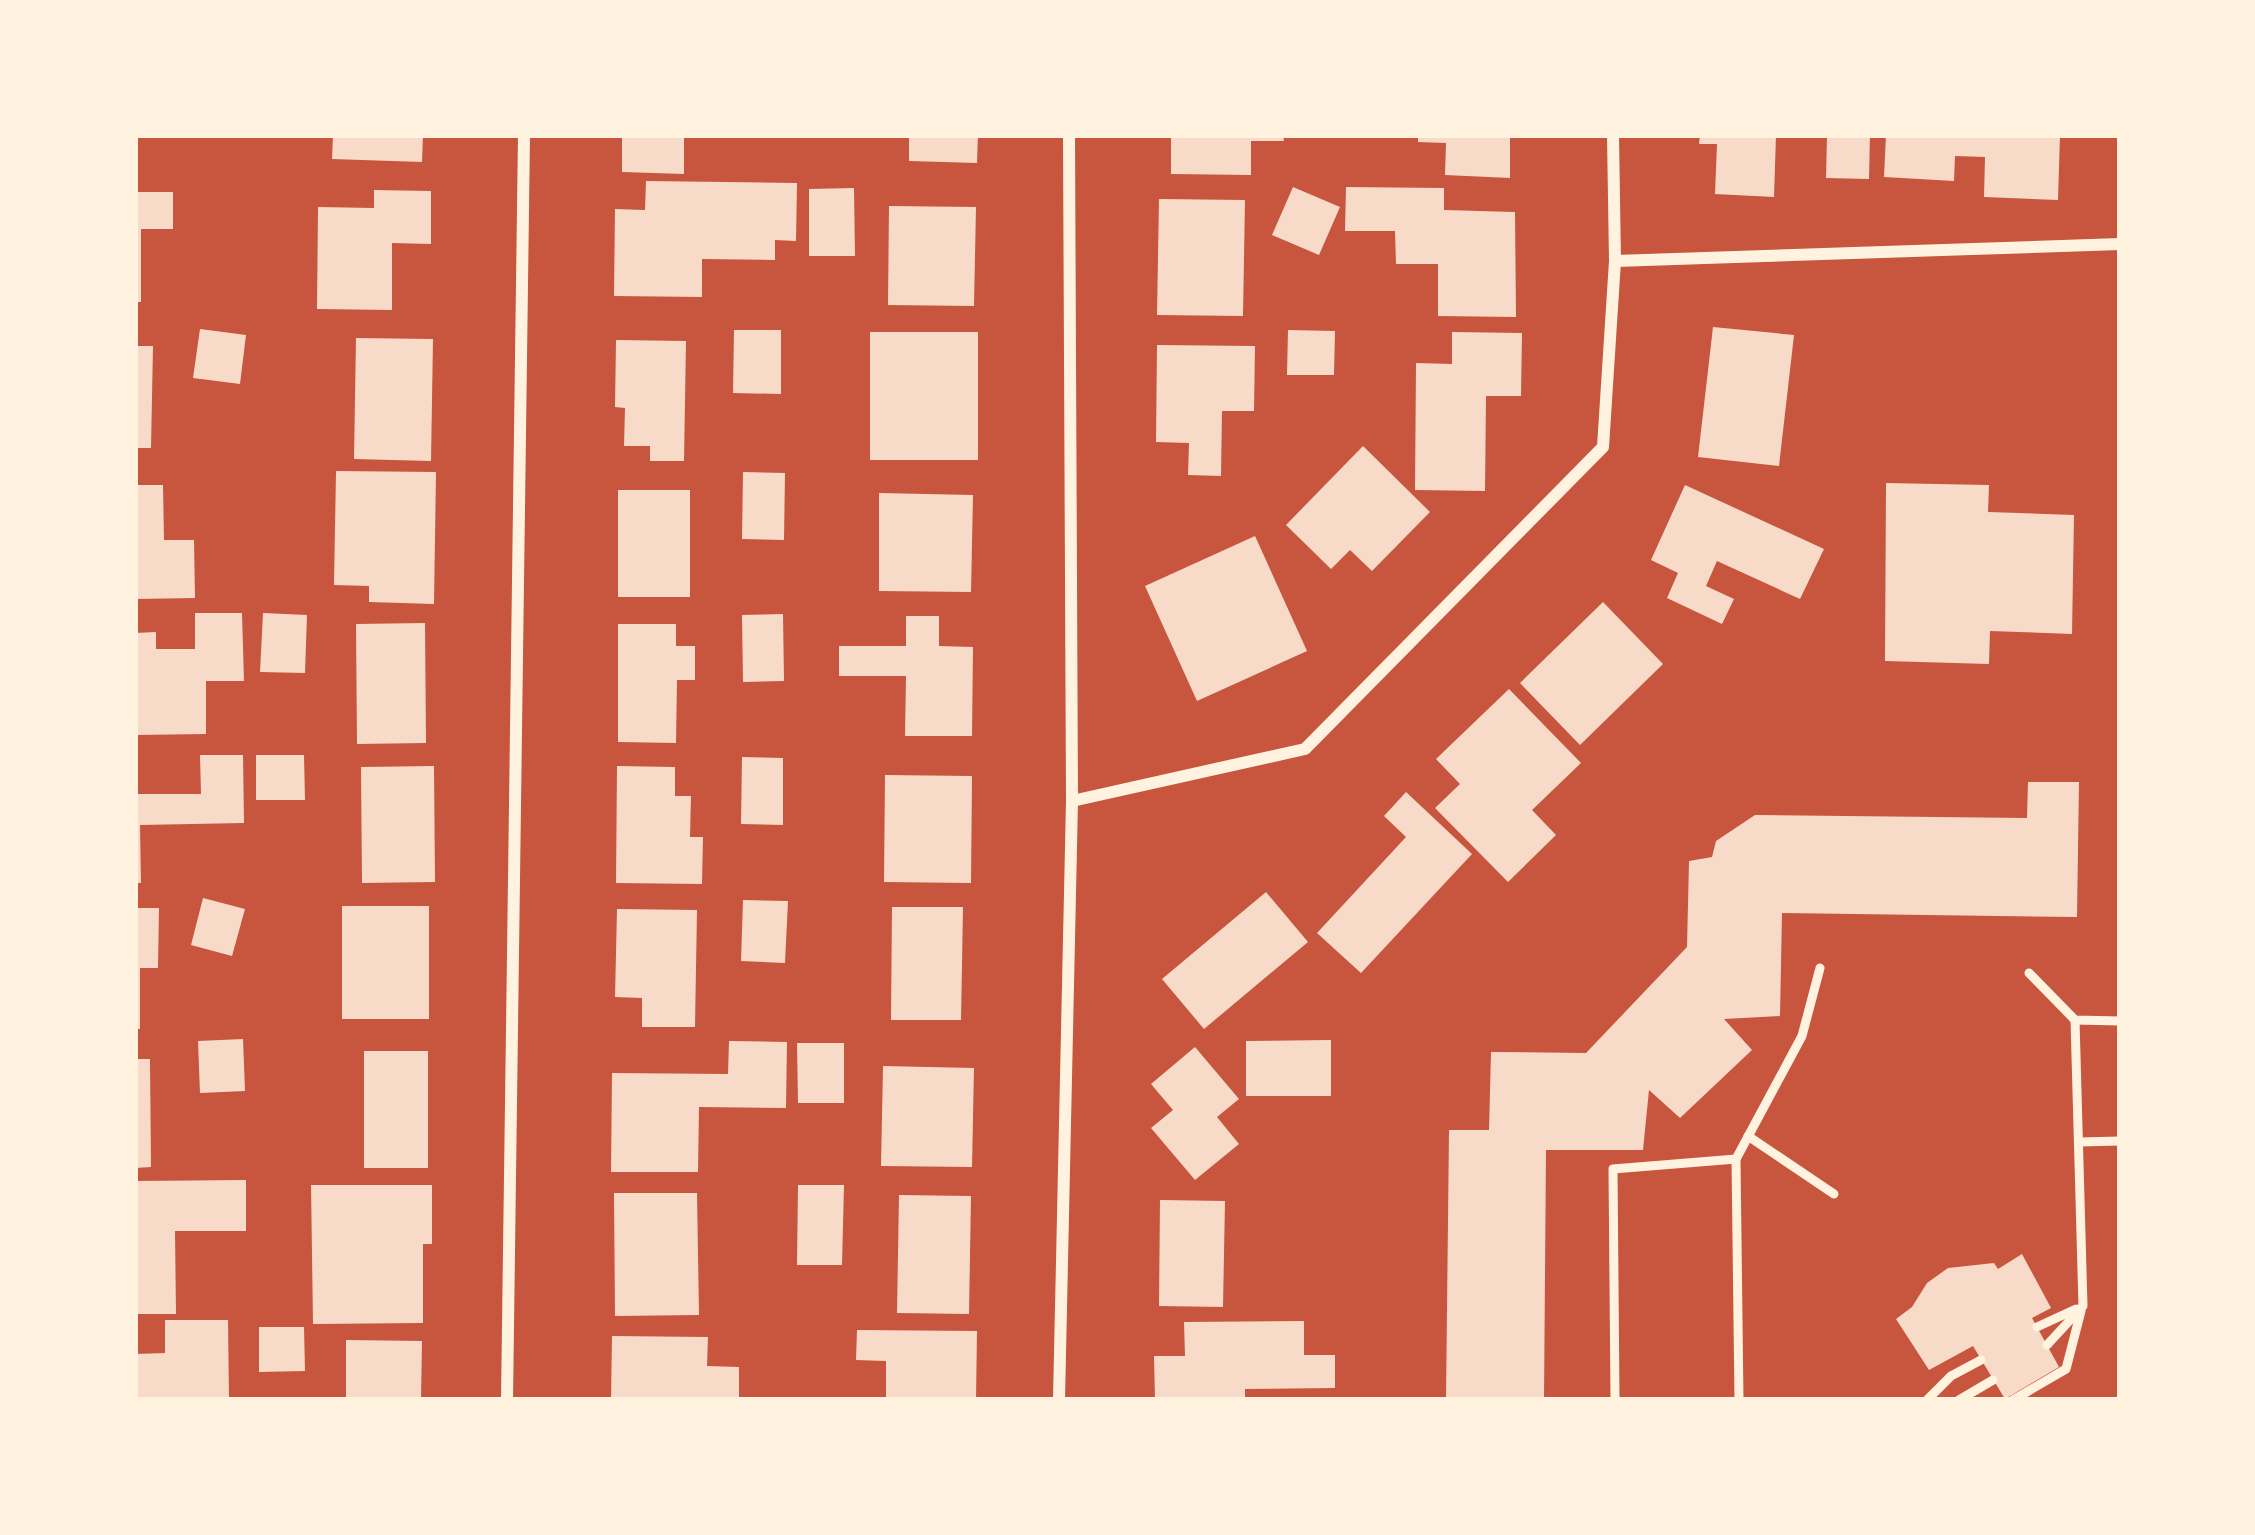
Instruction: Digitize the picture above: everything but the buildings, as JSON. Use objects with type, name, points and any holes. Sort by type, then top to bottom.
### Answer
[{"type":"street","points":[[507,1400],[524,135]]},
{"type":"street","points":[[1059,1400],[1072,801],[1069,135]]},
{"type":"street","points":[[1072,801],[1305,749],[1603,447],[1615,261],[1613,135]]},
{"type":"street","points":[[1615,261],[2120,244]]},
{"type":"lane","points":[[1739,1400],[1736,1159],[1802,1036],[1820,968]]},
{"type":"lane","points":[[2014,1400],[2066,1369],[2083,1306],[2075,1020],[2029,973]]},
{"type":"lane","points":[[2075,1020],[2120,1021]]},
{"type":"lane","points":[[1748,1136],[1834,1194]]},
{"type":"lane","points":[[2079,1142],[2120,1142]]},
{"type":"lane","points":[[1615,1400],[1612,1169],[1736,1159]]},
{"type":"lane","points":[[2037,1328],[2083,1306]]},
{"type":"lane","points":[[2047,1345],[2083,1306]]},
{"type":"lane","points":[[1928,1400],[1952,1376],[1981,1360]]},
{"type":"lane","points":[[1959,1400],[1993,1380]]}]
